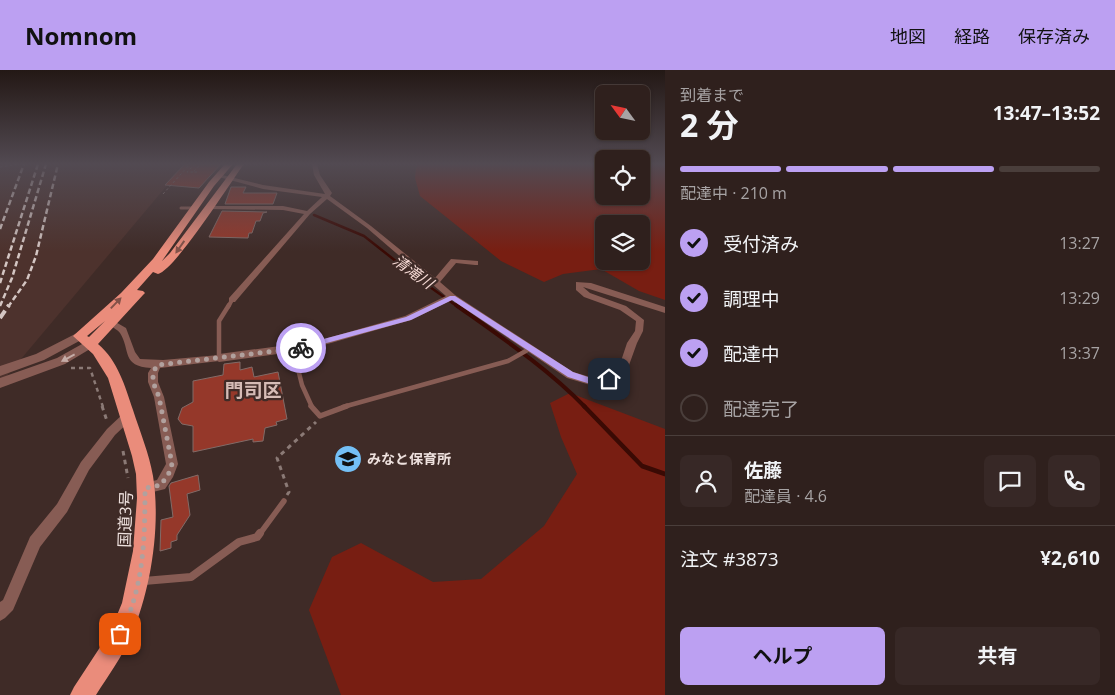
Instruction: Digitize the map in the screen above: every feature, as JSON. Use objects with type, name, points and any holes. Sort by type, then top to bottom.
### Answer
[{"type":"highway","points":[[85,339],[98,322],[166,250],[206,193]]},
{"type":"highway","points":[[85,339],[112,323],[174,255],[218,193]]},
{"type":"highway","name":"国道3号","points":[[82,695],[106,660],[127,621],[144,550],[145,488],[145,479],[114,373],[100,352],[85,339]]},
{"type":"street","points":[[304,193],[327,196],[452,297],[570,375],[597,383],[621,376],[632,343],[639,330],[640,320],[623,308],[587,295],[580,290],[579,284],[588,285],[665,310]]},
{"type":"street","points":[[232,300],[248,280],[329,193]]},
{"type":"street","points":[[208,207],[283,208],[308,214]]},
{"type":"street","points":[[436,283],[450,264],[454,262],[475,263]]},
{"type":"street","points":[[112,323],[123,330],[137,362],[145,365],[157,365],[310,346],[408,318],[452,297]]},
{"type":"street","points":[[0,371],[61,361],[85,339]]},
{"type":"street","points":[[0,384],[41,363]]},
{"type":"street","points":[[145,488],[161,485],[169,473],[172,464],[159,397],[153,382],[153,373],[157,365]]},
{"type":"street","points":[[0,613],[8,606],[35,542],[62,508],[85,466],[114,429],[128,416]]},
{"type":"lane","points":[[181,208],[195,208]]},
{"type":"lane","points":[[220,358],[219,321],[232,300]]},
{"type":"lane","points":[[293,349],[302,385],[314,411],[320,416],[355,403],[508,361],[531,348]]},
{"type":"lane","points":[[138,581],[191,576],[239,542],[257,537],[284,501]]},
{"type":"path","points":[[65,369],[90,368],[107,421],[118,433],[128,478]]},
{"type":"path","points":[[284,501],[289,492],[277,458],[320,416]]},
{"type":"shaded area","points":[[0,193],[160,193],[0,384]]},
{"type":"shaded area","points":[[419,193],[595,193],[595,205],[650,205],[650,193],[665,193],[665,300],[639,291],[603,270],[650,270],[650,215],[595,215],[595,270],[563,274],[544,282],[501,261],[420,196]]},
{"type":"shaded area","points":[[570,393],[665,429],[665,695],[341,695],[309,610],[332,557],[361,543],[433,582],[481,579],[544,526],[577,474],[561,437],[550,403]]},
{"type":"building","points":[[229,193],[277,193],[273,204],[225,204]]},
{"type":"building","points":[[222,211],[267,212],[263,213],[260,221],[256,221],[248,238],[209,237]]},
{"type":"building","points":[[240,362],[240,370],[252,367],[254,377],[278,372],[287,419],[276,422],[277,425],[265,428],[263,441],[253,442],[253,439],[193,452],[193,426],[182,424],[178,419],[182,408],[193,402],[193,381],[223,375],[224,364]]},
{"type":"building","points":[[198,475],[200,490],[187,494],[190,515],[177,535],[177,540],[171,542],[171,548],[160,551],[161,520],[173,517],[169,486],[171,483]]},
{"type":"waterway","name":"清滝川","points":[[314,215],[364,236],[458,307]]},
{"type":"waterway","name":"清滝川","points":[[456,305],[539,366],[585,407]]},
{"type":"waterway","name":"清滝川","points":[[585,407],[642,466],[665,474]]},
{"type":"railway","points":[[0,229],[13,193]]},
{"type":"railway","points":[[0,283],[29,193]]},
{"type":"railway","points":[[0,306],[12,278],[37,193]]},
{"type":"railway","points":[[8,307],[27,280],[36,256],[51,193]]},
{"type":"railway","points":[[0,318],[9,305]]},
{"type":"way so far","points":[[120,634],[127,621],[144,550],[145,488],[161,485],[169,473],[172,464],[159,397],[153,382],[153,373],[157,365],[301,348]]},
{"type":"place","name":"みなと保育所","points":[[348,459]]},
{"type":"district","name":"門司区","points":[[253,390]]},
{"type":"route","points":[[301,348],[408,318],[452,297],[570,375],[597,383],[609,379]]}]
